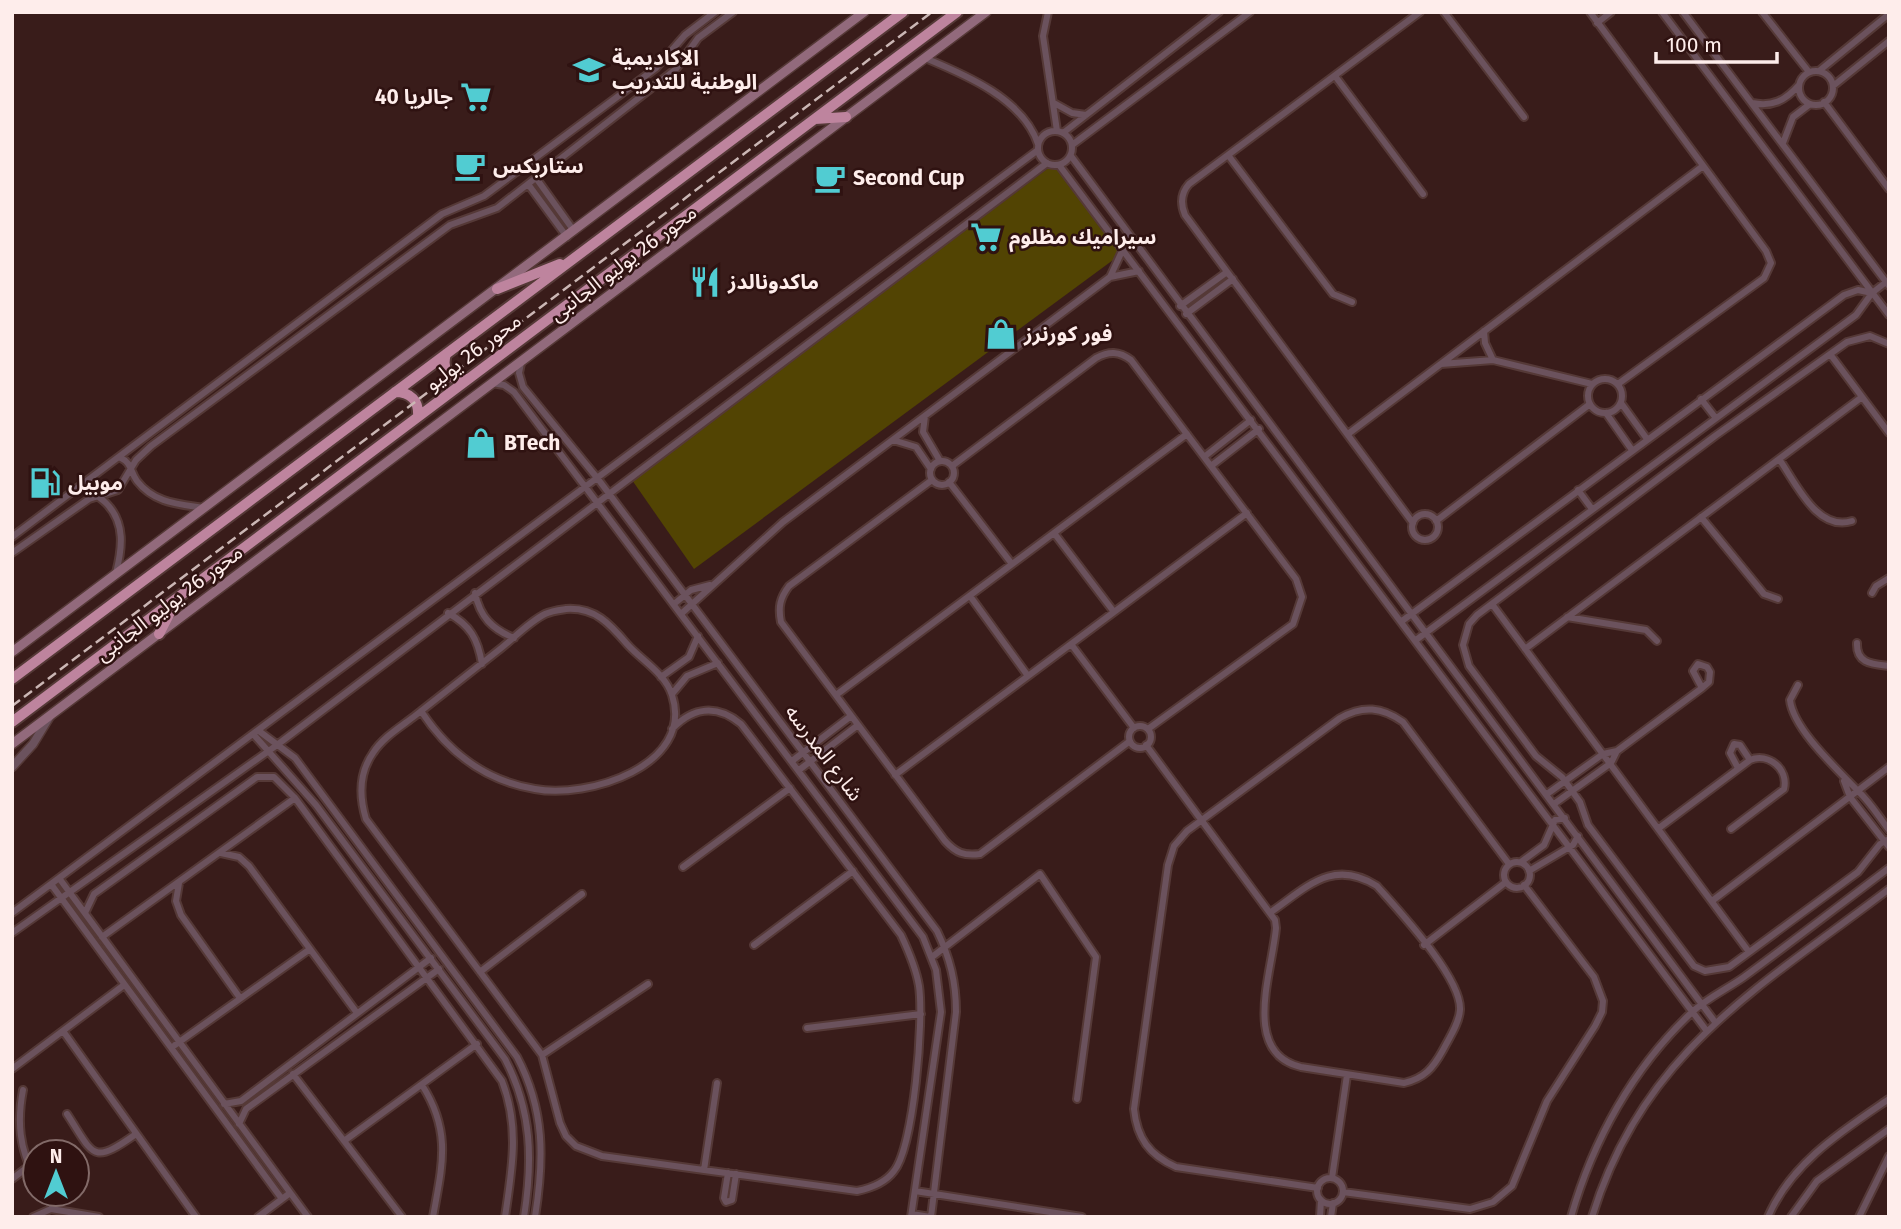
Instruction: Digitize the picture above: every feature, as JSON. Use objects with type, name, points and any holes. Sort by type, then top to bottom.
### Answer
[{"type":"highway","name":"محور 26 يوليو","points":[[12,679],[903,12]]},
{"type":"highway","name":"محور 26 يوليو","points":[[12,722],[957,12]]},
{"type":"highway","points":[[815,119],[846,117]]},
{"type":"highway","points":[[498,289],[572,259]]},
{"type":"highway","points":[[446,354],[444,366],[448,374],[455,379],[468,379]]},
{"type":"highway","points":[[395,392],[404,392],[415,400],[418,416]]},
{"type":"highway","points":[[159,634],[178,596]]},
{"type":"main road","points":[[12,652],[864,12]]},
{"type":"main road","name":"محور 26 يوليو الجانبى","points":[[12,744],[986,12]]},
{"type":"street","points":[[12,537],[121,458],[448,210],[484,197],[656,68],[685,35],[715,12]]},
{"type":"street","points":[[12,553],[89,499],[118,490],[131,468],[151,446],[450,225],[491,211],[536,178],[676,69],[698,38],[733,12]]},
{"type":"street","points":[[1048,12],[1043,36],[1054,103],[1060,132],[1072,145]]},
{"type":"street","points":[[12,913],[598,479],[1038,147],[1045,134],[1060,132],[1086,115],[1219,12]]},
{"type":"street","points":[[1059,165],[1070,156],[1072,145],[1250,12]]},
{"type":"street","points":[[1420,12],[1189,184],[1182,198],[1185,215],[1413,523],[1414,534],[1424,540],[1437,532],[1436,520]]},
{"type":"street","points":[[1444,12],[1524,117]]},
{"type":"street","points":[[1590,12],[1769,255],[1769,271],[1764,278],[1618,384]]},
{"type":"street","points":[[1597,23],[1611,12]]},
{"type":"street","points":[[1662,12],[1889,315]]},
{"type":"street","points":[[1416,640],[1714,417],[1856,315],[1872,293],[1887,284],[1682,12]]},
{"type":"street","points":[[1762,12],[1809,72]]},
{"type":"street","points":[[1751,103],[1765,106],[1780,101],[1809,72],[1819,71],[1889,14]]},
{"type":"street","points":[[1833,86],[1889,41]]},
{"type":"street","points":[[925,58],[967,77],[1020,113],[1031,126],[1047,163]]},
{"type":"street","points":[[1783,143],[1793,117],[1810,104],[1824,102],[1831,96],[1833,86],[1830,78],[1819,71]]},
{"type":"street","points":[[1335,76],[1423,194]]},
{"type":"street","points":[[1798,85],[1801,97],[1810,104]]},
{"type":"street","points":[[1824,102],[1889,190]]},
{"type":"street","points":[[1054,103],[1073,113],[1086,115]]},
{"type":"street","points":[[581,124],[590,135]]},
{"type":"street","points":[[1228,155],[1333,293],[1352,302]]},
{"type":"street","points":[[1070,156],[1715,1021]]},
{"type":"street","points":[[12,933],[277,745],[448,613],[1047,163],[1059,165],[1123,249],[1706,1030]]},
{"type":"street","points":[[1348,433],[1703,166]]},
{"type":"street","points":[[536,178],[571,234]]},
{"type":"street","points":[[1077,189],[1089,181]]},
{"type":"street","points":[[528,184],[571,234]]},
{"type":"street","points":[[402,246],[409,256]]},
{"type":"street","points":[[1110,277],[1123,249]]},
{"type":"street","points":[[681,614],[710,585],[783,522],[925,415],[1110,277],[1139,271]]},
{"type":"street","points":[[1180,306],[1227,271]]},
{"type":"street","points":[[1186,314],[1233,279]]},
{"type":"street","points":[[1402,621],[1844,295],[1858,290],[1872,293]]},
{"type":"street","points":[[1484,331],[1485,343],[1493,360]]},
{"type":"street","points":[[1798,685],[1793,692],[1791,709],[1843,779],[1850,797],[1887,842],[1858,872],[1729,967],[1706,971],[1685,958],[1588,825],[1580,802],[1559,773],[1536,757],[1465,656],[1465,634],[1469,624],[1492,604],[1830,354],[1858,337],[1870,337],[1889,344]]},
{"type":"street","points":[[952,466],[1104,353],[1114,352],[1131,360],[1247,513],[1301,587],[1298,616],[1293,624],[1148,729]]},
{"type":"street","points":[[1830,354],[1889,433]]},
{"type":"street","name":"شارع المدرسه","points":[[522,360],[519,373],[523,387],[598,479],[937,931],[944,947],[956,995],[930,1217]]},
{"type":"street","points":[[1440,364],[1493,360],[1592,384],[1608,378],[1622,390],[1621,403],[1647,439]]},
{"type":"street","points":[[1225,385],[1233,377]]},
{"type":"street","name":"شارع المدرسه","points":[[492,383],[504,385],[514,392],[917,926],[932,957],[939,984],[941,1012],[911,1216]]},
{"type":"street","points":[[1592,384],[1588,392],[1590,404],[1596,411],[1606,413],[1632,450]]},
{"type":"street","points":[[1525,649],[1862,397]]},
{"type":"street","points":[[1701,399],[1714,417]]},
{"type":"street","points":[[1606,413],[1621,403]]},
{"type":"street","points":[[1436,520],[1590,404]]},
{"type":"street","points":[[925,415],[923,432],[926,440],[940,461],[952,466]]},
{"type":"street","points":[[1204,457],[1251,420]]},
{"type":"street","points":[[1211,466],[1259,429]]},
{"type":"street","points":[[1625,440],[1640,430]]},
{"type":"street","points":[[836,695],[1186,434]]},
{"type":"street","points":[[893,440],[916,447],[931,469],[932,480]]},
{"type":"street","points":[[916,447],[926,440]]},
{"type":"street","points":[[1278,455],[1287,448]]},
{"type":"street","points":[[121,458],[131,468],[136,480],[155,498],[204,508]]},
{"type":"street","points":[[1779,459],[1819,515],[1832,522],[1852,520]]},
{"type":"street","points":[[931,469],[940,461]]},
{"type":"street","points":[[932,480],[938,484],[949,482],[954,474],[952,466]]},
{"type":"street","points":[[932,480],[789,586],[781,596],[779,609],[781,622],[954,851],[967,856],[980,854],[1130,741],[1134,728]]},
{"type":"street","points":[[88,482],[90,489],[112,510],[120,529],[122,543],[116,573]]},
{"type":"street","points":[[949,482],[1012,564]]},
{"type":"street","points":[[1577,490],[1592,509]]},
{"type":"street","points":[[895,775],[1247,513]]},
{"type":"street","points":[[1413,523],[1426,514],[1436,520]]},
{"type":"street","points":[[1701,517],[1764,594],[1777,599]]},
{"type":"street","points":[[21,531],[30,541]]},
{"type":"street","points":[[1054,533],[1114,612]]},
{"type":"street","points":[[1872,593],[1875,586],[1889,578]]},
{"type":"street","points":[[674,604],[685,595],[710,585]]},
{"type":"street","points":[[475,593],[478,608],[487,622],[514,638]]},
{"type":"street","points":[[970,596],[1028,676]]},
{"type":"street","points":[[1492,604],[1749,952]]},
{"type":"street","points":[[421,711],[445,742],[477,768],[514,784],[559,792],[603,785],[636,771],[652,758],[672,729],[692,713],[705,709],[731,715],[741,724],[901,935],[912,960],[919,985],[919,1049],[905,1147],[894,1172],[884,1182],[857,1191],[602,1156],[576,1146],[560,1123],[542,1055],[366,819],[362,806],[362,779],[372,754],[380,743],[544,614],[556,610],[582,610],[605,619],[661,677],[672,694],[675,718],[672,729]]},
{"type":"street","points":[[448,613],[462,621],[473,632],[482,664]]},
{"type":"street","points":[[1567,617],[1646,630],[1657,641]]},
{"type":"street","points":[[661,677],[689,657],[698,636]]},
{"type":"street","points":[[1857,643],[1856,650],[1864,661],[1889,666]]},
{"type":"street","points":[[1071,644],[1134,728]]},
{"type":"street","points":[[672,694],[687,676],[718,663]]},
{"type":"street","points":[[1547,794],[1603,754],[1616,751],[1702,688]]},
{"type":"street","points":[[1318,1188],[1176,1167],[1149,1150],[1135,1124],[1134,1109],[1170,855],[1180,838],[1340,718],[1350,712],[1373,709],[1391,713],[1403,722],[1509,864]]},
{"type":"street","points":[[12,767],[33,744],[52,714]]},
{"type":"street","points":[[792,761],[851,716]]},
{"type":"street","points":[[799,770],[858,725]]},
{"type":"street","points":[[1134,728],[1140,726],[1148,729]]},
{"type":"street","points":[[1130,741],[1139,747],[1146,745],[1151,738],[1148,729]]},
{"type":"street","points":[[256,733],[295,758],[517,1057],[536,1103],[542,1135],[536,1217]]},
{"type":"street","points":[[256,733],[268,751],[316,804],[497,1047],[523,1100],[531,1159],[524,1217]]},
{"type":"street","points":[[1738,768],[1730,753],[1734,744],[1740,745],[1750,760]]},
{"type":"street","points":[[1146,745],[1271,912],[1276,928],[1264,1029],[1269,1046],[1290,1064],[1404,1083],[1420,1078],[1433,1068],[1458,1019],[1460,1009],[1456,989],[1377,886],[1350,874],[1320,878],[1271,912]]},
{"type":"street","points":[[1554,804],[1611,763],[1616,751]]},
{"type":"street","points":[[1659,828],[1750,760],[1762,757],[1774,761],[1784,777],[1784,789],[1731,829]]},
{"type":"street","points":[[1712,901],[1889,767]]},
{"type":"street","points":[[1576,773],[1583,783]]},
{"type":"street","points":[[85,913],[94,894],[257,777],[274,776],[295,798],[428,976],[502,1081],[512,1112],[516,1144],[505,1217]]},
{"type":"street","points":[[1843,779],[1858,790],[1887,827],[1876,831]]},
{"type":"street","points":[[683,867],[790,788]]},
{"type":"street","points":[[102,937],[295,798]]},
{"type":"street","points":[[1524,885],[1514,888],[1506,882],[1504,872],[1509,864],[1521,862],[1544,845],[1553,823],[1558,818],[1565,818]]},
{"type":"street","points":[[1524,885],[1530,871],[1551,855],[1570,846],[1578,836]]},
{"type":"street","points":[[1544,845],[1551,855]]},
{"type":"street","points":[[219,853],[233,854],[244,861],[357,1013]]},
{"type":"street","points":[[1521,862],[1530,871]]},
{"type":"street","points":[[1571,1217],[1584,1177],[1618,1105],[1665,1041],[1702,1004],[1742,979],[1889,868]]},
{"type":"street","points":[[754,944],[853,871]]},
{"type":"street","points":[[932,957],[1040,875],[1096,957],[1077,1099]]},
{"type":"street","points":[[59,878],[308,1217]]},
{"type":"street","points":[[180,881],[176,894],[181,915],[240,998]]},
{"type":"street","points":[[1424,944],[1506,882]]},
{"type":"street","points":[[51,884],[282,1199]]},
{"type":"street","points":[[1343,1192],[1470,1209],[1493,1202],[1512,1186],[1547,1101],[1595,1026],[1602,1012],[1603,1001],[1594,977],[1524,885]]},
{"type":"street","points":[[1592,1217],[1616,1151],[1634,1118],[1663,1077],[1715,1021],[1889,889]]},
{"type":"street","points":[[480,972],[582,894]]},
{"type":"street","points":[[170,1048],[310,949]]},
{"type":"street","points":[[225,1105],[241,1101],[431,958]]},
{"type":"street","points":[[239,1124],[243,1112],[439,969]]},
{"type":"street","points":[[542,1055],[648,984]]},
{"type":"street","points":[[12,1069],[124,985]]},
{"type":"street","points":[[807,1028],[920,1014]]},
{"type":"street","points":[[63,1031],[196,1217]]},
{"type":"street","points":[[344,1141],[477,1044]]},
{"type":"street","points":[[176,1056],[184,1051]]},
{"type":"street","points":[[293,1074],[402,1217]]},
{"type":"street","points":[[1332,1178],[1347,1075]]},
{"type":"street","points":[[932,1082],[946,1084]]},
{"type":"street","points":[[704,1170],[717,1083]]},
{"type":"street","points":[[422,1085],[438,1118],[443,1142],[433,1217]]},
{"type":"street","points":[[21,1138],[19,1119],[23,1090]]},
{"type":"street","points":[[1768,1217],[1778,1196],[1800,1167],[1889,1099]]},
{"type":"street","points":[[217,1112],[223,1112],[225,1105]]},
{"type":"street","points":[[67,1114],[89,1148],[98,1153],[109,1153],[136,1134]]},
{"type":"street","points":[[12,1124],[19,1119]]},
{"type":"street","points":[[1791,1217],[1817,1181],[1889,1129]]},
{"type":"street","points":[[1859,1217],[1889,1156]]},
{"type":"street","points":[[1320,1217],[1321,1200],[1318,1188],[1324,1179],[1332,1178],[1340,1183],[1343,1192],[1340,1200],[1333,1203],[1321,1200]]},
{"type":"street","points":[[915,1191],[1082,1217]]},
{"type":"street","points":[[258,1217],[290,1193]]},
{"type":"street","points":[[1331,1217],[1333,1203]]},
{"type":"street","points":[[33,1217],[54,1209],[64,1214],[99,1217]]},
{"type":"street","points":[[911,1216],[930,1217]]},
{"type":"shaded area","points":[[1059,160],[1128,249],[694,569],[632,480]]},
{"type":"railway","points":[[12,706],[932,12]]},
{"type":"place","name":"الاكاديمية الوطنية للتدريب","points":[[589,70]]},
{"type":"place","name":"جالريا 40","points":[[476,97]]},
{"type":"place","name":"ستاربكس","points":[[470,166]]},
{"type":"place","name":"Second Cup","points":[[830,178]]},
{"type":"place","name":"سيراميك مظلوم","points":[[986,237]]},
{"type":"place","name":"ماكدونالدز","points":[[705,282]]},
{"type":"place","name":"فور كورنرز","points":[[1001,334]]},
{"type":"place","name":"BTech","points":[[481,443]]},
{"type":"place","name":"موبيل","points":[[45,483]]}]
